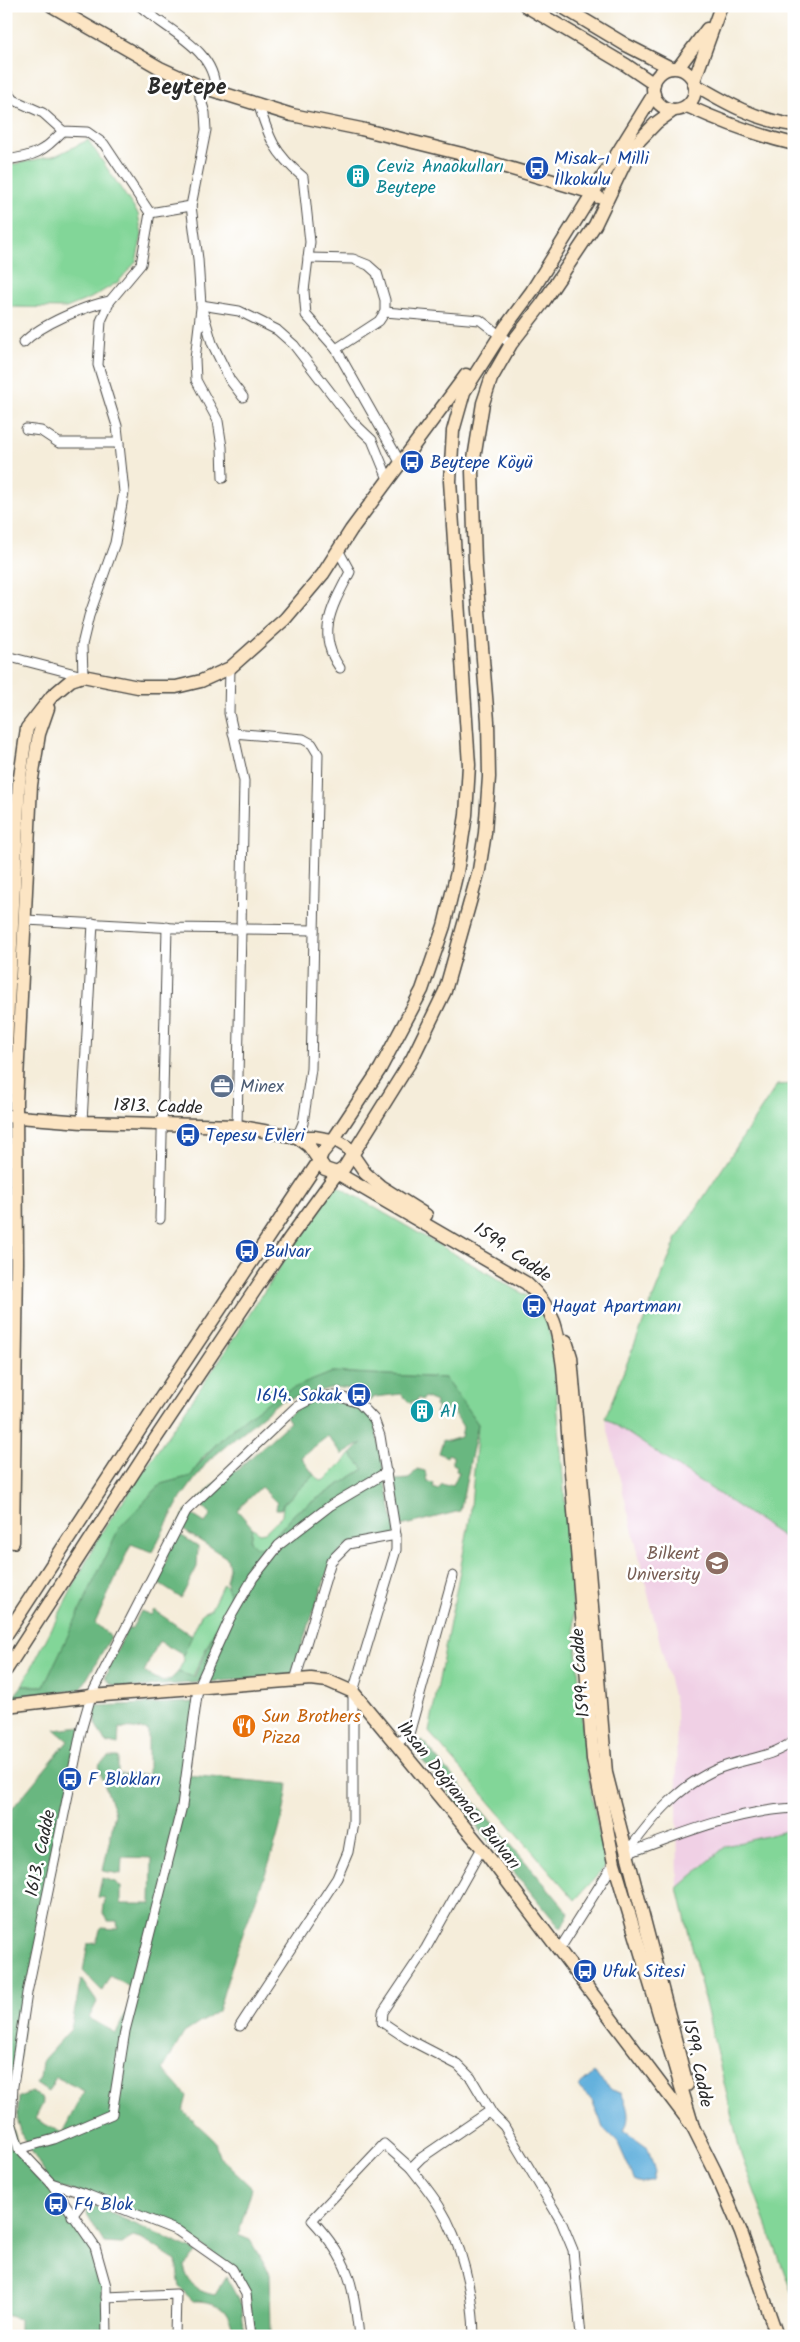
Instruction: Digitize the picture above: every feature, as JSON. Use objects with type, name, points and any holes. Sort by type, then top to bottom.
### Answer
[{"type":"street","points":[[52,6],[160,68],[199,86],[292,115],[361,129],[462,154],[593,192],[605,202]]},
{"type":"street","points":[[140,6],[200,54],[213,73],[215,90]]},
{"type":"street","points":[[526,6],[626,65],[654,89],[661,105],[674,110]]},
{"type":"street","points":[[561,6],[626,45],[684,71],[694,82],[736,108],[762,119],[794,125]]},
{"type":"street","points":[[6,1635],[152,1411],[319,1161],[322,1153],[333,1140],[380,1069],[422,990],[444,926],[457,872],[466,815],[469,765],[450,481],[453,431],[464,392],[500,334],[532,291],[593,192],[654,89],[659,74],[674,68],[720,10]]},
{"type":"street","points":[[687,106],[694,95],[694,82],[720,10]]},
{"type":"street","points":[[199,86],[200,97],[206,113],[206,130],[191,206],[198,259],[201,305],[212,343],[230,380],[243,397]]},
{"type":"street","points":[[6,90],[14,100],[43,113],[63,130],[88,132],[104,144],[150,213],[141,264],[110,302],[101,321],[98,365],[117,426],[124,492],[115,543],[86,626],[82,646],[84,676]]},
{"type":"street","points":[[258,103],[269,140],[288,164],[303,177],[310,242],[304,291],[306,316],[336,349],[400,462]]},
{"type":"street","points":[[6,1670],[154,1441],[289,1239],[337,1173],[344,1168],[412,1059],[445,991],[479,870],[485,833],[489,777],[488,721],[475,561],[472,471],[483,402],[491,379],[511,344],[542,304],[583,244],[632,148],[656,123],[674,110],[687,106],[736,127],[794,144]]},
{"type":"street","points":[[6,160],[32,156],[51,144],[63,130]]},
{"type":"street","points":[[150,213],[191,206]]},
{"type":"street","points":[[308,258],[353,259],[368,265],[377,273],[385,300],[385,312],[379,321],[336,349]]},
{"type":"street","points":[[23,343],[30,336],[51,324],[94,304],[110,302]]},
{"type":"street","points":[[201,305],[197,331],[196,380],[218,421],[222,447],[222,478]]},
{"type":"street","points":[[201,305],[239,311],[277,330],[294,345],[354,423],[372,440],[388,479]]},
{"type":"street","points":[[385,312],[480,320],[511,344]]},
{"type":"street","points":[[6,656],[84,676],[138,687],[176,687],[201,681],[230,668],[285,619],[322,574],[400,462],[466,374],[476,372],[491,379]]},
{"type":"street","points":[[26,429],[41,431],[60,443],[119,443]]},
{"type":"street","points":[[338,550],[350,572],[333,607],[327,629],[332,656],[340,668]]},
{"type":"street","points":[[230,668],[229,713],[244,781],[238,1126]]},
{"type":"street","points":[[6,1045],[22,755],[27,728],[52,696],[71,680],[84,676]]},
{"type":"street","points":[[13,1542],[11,1463],[11,1116],[26,920],[34,757],[39,734],[52,696]]},
{"type":"street","points":[[233,733],[303,739],[312,744],[316,750],[314,930],[309,1087],[303,1123],[297,1137],[309,1146],[325,1169],[337,1173]]},
{"type":"street","points":[[26,920],[167,927],[314,930]]},
{"type":"street","points":[[82,1122],[93,924]]},
{"type":"street","points":[[160,1219],[167,927]]},
{"type":"street","name":"1813. Cadde","points":[[11,1116],[82,1122],[238,1126],[297,1137],[333,1140]]},
{"type":"street","points":[[333,1140],[343,1143],[352,1153]]},
{"type":"street","name":"1599. Cadde","points":[[352,1153],[365,1173],[380,1186],[528,1279],[547,1295],[560,1320],[571,1357],[606,1773],[626,1854],[686,2072],[693,2128]]},
{"type":"street","name":"1599. Cadde","points":[[337,1173],[526,1283],[542,1297],[557,1325],[563,1367],[593,1759],[614,1863],[693,2128]]},
{"type":"street","points":[[91,1696],[186,1511],[296,1408],[317,1396],[338,1396],[358,1403],[374,1419],[380,1436],[396,1535],[396,1550],[353,1692],[353,1822],[348,1852],[337,1878],[240,2026]]},
{"type":"street","points":[[19,2149],[54,2139],[112,2114],[125,2031],[182,1806],[198,1688],[230,1618],[253,1578],[279,1545],[331,1505],[387,1472]]},
{"type":"street","points":[[294,1680],[331,1561],[348,1544],[396,1535]]},
{"type":"street","points":[[396,1744],[409,1734],[453,1576]]},
{"type":"street","name":"İhsan Doğramacı Bulvarı","points":[[6,1706],[91,1696],[294,1680],[328,1681],[353,1692],[482,1848],[693,2128],[732,2210],[777,2336]]},
{"type":"street","name":"1613. Cadde","points":[[91,1696],[27,1993],[13,2086],[12,2122],[19,2149],[51,2184],[95,2247],[106,2286],[107,2336]]},
{"type":"street","points":[[559,1950],[614,1863],[626,1854],[652,1819],[684,1788],[715,1770],[758,1759],[794,1741]]},
{"type":"street","points":[[626,1854],[697,1828],[768,1810],[794,1808]]},
{"type":"street","points":[[482,1848],[426,1948],[383,2012],[382,2022],[406,2038],[458,2065],[471,2078],[492,2115],[504,2126],[536,2175],[561,2221],[573,2250],[581,2336]]},
{"type":"street","points":[[411,2168],[421,2158],[487,2114],[492,2115]]},
{"type":"street","points":[[359,2336],[356,2306],[348,2269],[333,2242],[312,2220],[384,2144],[411,2168],[439,2206],[467,2277],[474,2336]]},
{"type":"street","points":[[51,2184],[88,2195],[178,2231],[232,2269],[246,2294],[250,2336]]},
{"type":"street","points":[[72,2216],[88,2195]]},
{"type":"street","name":"İhsan Doğramacı Bulvarı","points":[[732,2210],[737,2245],[770,2336]]},
{"type":"street","points":[[106,2296],[176,2294],[175,2336]]},
{"type":"shaded area","name":"Bilkent University","points":[[794,1084],[794,2299],[741,2155],[678,1888],[676,1708],[605,1418],[677,1238],[777,1085]]},
{"type":"green space","points":[[88,140],[138,214],[142,235],[136,262],[118,282],[91,298],[66,308],[13,307],[6,305],[6,166],[57,155]]},
{"type":"green space","points":[[794,1084],[794,1544],[605,1418],[677,1238],[777,1085]]},
{"type":"green space","points":[[334,1184],[527,1296],[543,1315],[552,1337],[585,1758],[605,1867],[575,1900],[429,1732],[470,1518],[478,1424],[445,1378],[333,1372],[276,1397],[228,1433],[203,1457],[191,1476],[161,1484],[120,1528],[44,1686],[22,1686],[101,1533],[217,1364]]},
{"type":"green space","points":[[333,1372],[445,1378],[478,1424],[460,1511],[401,1526],[394,1480],[409,1479],[417,1469],[425,1471],[427,1481],[434,1484],[433,1488],[438,1490],[442,1484],[453,1485],[459,1472],[456,1471],[457,1466],[453,1464],[453,1456],[448,1454],[447,1457],[439,1453],[443,1440],[448,1441],[461,1437],[463,1427],[454,1412],[447,1410],[437,1414],[435,1413],[438,1408],[435,1406],[436,1402],[424,1397],[422,1400],[418,1398],[416,1402],[412,1401],[411,1404],[401,1394],[375,1397],[366,1403],[357,1390],[335,1387],[280,1401],[208,1461],[179,1501],[152,1552],[131,1544],[95,1623],[111,1637],[81,1689],[10,1701],[22,1686],[44,1686],[119,1528],[161,1484],[191,1476],[218,1442],[240,1422],[276,1397]]},
{"type":"green space","points":[[317,1396],[359,1403],[374,1419],[396,1535],[348,1544],[331,1562],[291,1676],[123,1688],[111,1684],[105,1677],[127,1629],[132,1628],[141,1611],[151,1615],[154,1610],[192,1636],[183,1655],[159,1641],[144,1672],[163,1682],[171,1679],[178,1672],[194,1677],[230,1598],[226,1581],[229,1568],[227,1558],[177,1526],[186,1511],[205,1523],[211,1515],[197,1501],[230,1469],[235,1472],[290,1422],[286,1416]],"holes":[[[328,1436],[342,1455],[362,1443],[351,1454],[364,1469],[296,1512],[264,1548],[256,1547],[250,1541],[252,1527],[237,1510],[261,1487],[277,1503],[276,1509],[281,1509],[283,1504],[314,1475],[301,1457]]]},
{"type":"green space","points":[[351,1454],[364,1469],[296,1512],[263,1548],[256,1547],[250,1541],[252,1527],[259,1533],[265,1532],[282,1516],[283,1504],[314,1475],[320,1481],[325,1480]]},
{"type":"green space","points":[[174,1531],[198,1546],[197,1567],[181,1598],[156,1582],[168,1557],[163,1554]]},
{"type":"green space","points":[[223,1584],[230,1590],[230,1598],[192,1678],[178,1672],[184,1660],[183,1655],[202,1613],[211,1609]]},
{"type":"green space","points":[[197,1702],[187,1775],[288,1784],[275,1845],[237,1950],[218,2011],[184,2033],[163,2069],[187,2096],[183,2111],[214,2140],[220,2158],[252,2188],[238,2235],[250,2240],[270,2274],[271,2336],[251,2336],[246,2294],[235,2274],[215,2255],[190,2239],[162,2225],[102,2201],[52,2184],[95,2247],[106,2286],[107,2336],[19,2336],[19,2319],[6,2315],[6,1816],[68,1741],[55,1730],[82,1727],[27,1993],[11,2122],[19,2149],[49,2180],[21,2134],[17,2122],[19,2097],[31,2092],[41,2097],[43,2103],[35,2119],[62,2133],[84,2091],[56,2077],[48,2092],[36,2084],[40,2078],[42,2061],[71,2029],[81,1979],[97,2002],[89,2018],[116,2033],[132,2001],[128,1986],[110,1976],[102,1991],[83,1971],[88,1944],[96,1943],[101,1928],[118,1929],[117,1921],[107,1921],[103,1913],[105,1898],[98,1897],[102,1878],[115,1882],[121,1887],[121,1904],[151,1904],[152,1858],[122,1857],[121,1874],[103,1871],[115,1813],[98,1766],[108,1757],[118,1757],[118,1774],[148,1775],[148,1730],[119,1728],[118,1745],[105,1742],[96,1725],[95,1706]]},
{"type":"green space","points":[[422,1740],[569,1913],[561,1929],[412,1748]]},
{"type":"green space","points":[[794,1829],[794,2299],[741,2155],[678,1888],[726,1846]]},
{"type":"green space","points":[[95,2206],[197,2252],[184,2266],[188,2278],[194,2286],[203,2292],[215,2295],[226,2277],[242,2306],[244,2336],[235,2336],[230,2319],[222,2308],[203,2301],[193,2301],[180,2288],[176,2261],[150,2244],[133,2237],[121,2244],[104,2243],[87,2214],[89,2208]]},
{"type":"water","points":[[594,2073],[612,2090],[621,2093],[628,2112],[624,2131],[648,2148],[655,2172],[653,2180],[642,2183],[635,2181],[618,2143],[603,2128],[592,2100],[578,2087]]},
{"type":"place","name":"Misak-ı Milli İlkokulu","points":[[537,168]]},
{"type":"place","name":"Ceviz Anaokulları Beytepe","points":[[358,176]]},
{"type":"place","name":"Beytepe Köyü","points":[[412,462]]},
{"type":"place","name":"Minex","points":[[222,1086]]},
{"type":"place","name":"Tepesu Evleri","points":[[188,1135]]},
{"type":"place","name":"Bulvar","points":[[247,1251]]},
{"type":"place","name":"Hayat Apartmanı","points":[[534,1306]]},
{"type":"place","name":"1614. Sokak","points":[[359,1395]]},
{"type":"place","name":"A1","points":[[422,1411]]},
{"type":"place","name":"Bilkent University","points":[[717,1563]]},
{"type":"place","name":"Sun Brothers Pizza","points":[[244,1726]]},
{"type":"place","name":"F Blokları","points":[[70,1779]]},
{"type":"place","name":"Ufuk Sitesi","points":[[585,1971]]},
{"type":"place","name":"F4 Blok","points":[[56,2204]]},
{"type":"district","name":"Beytepe","points":[[187,86]]}]
